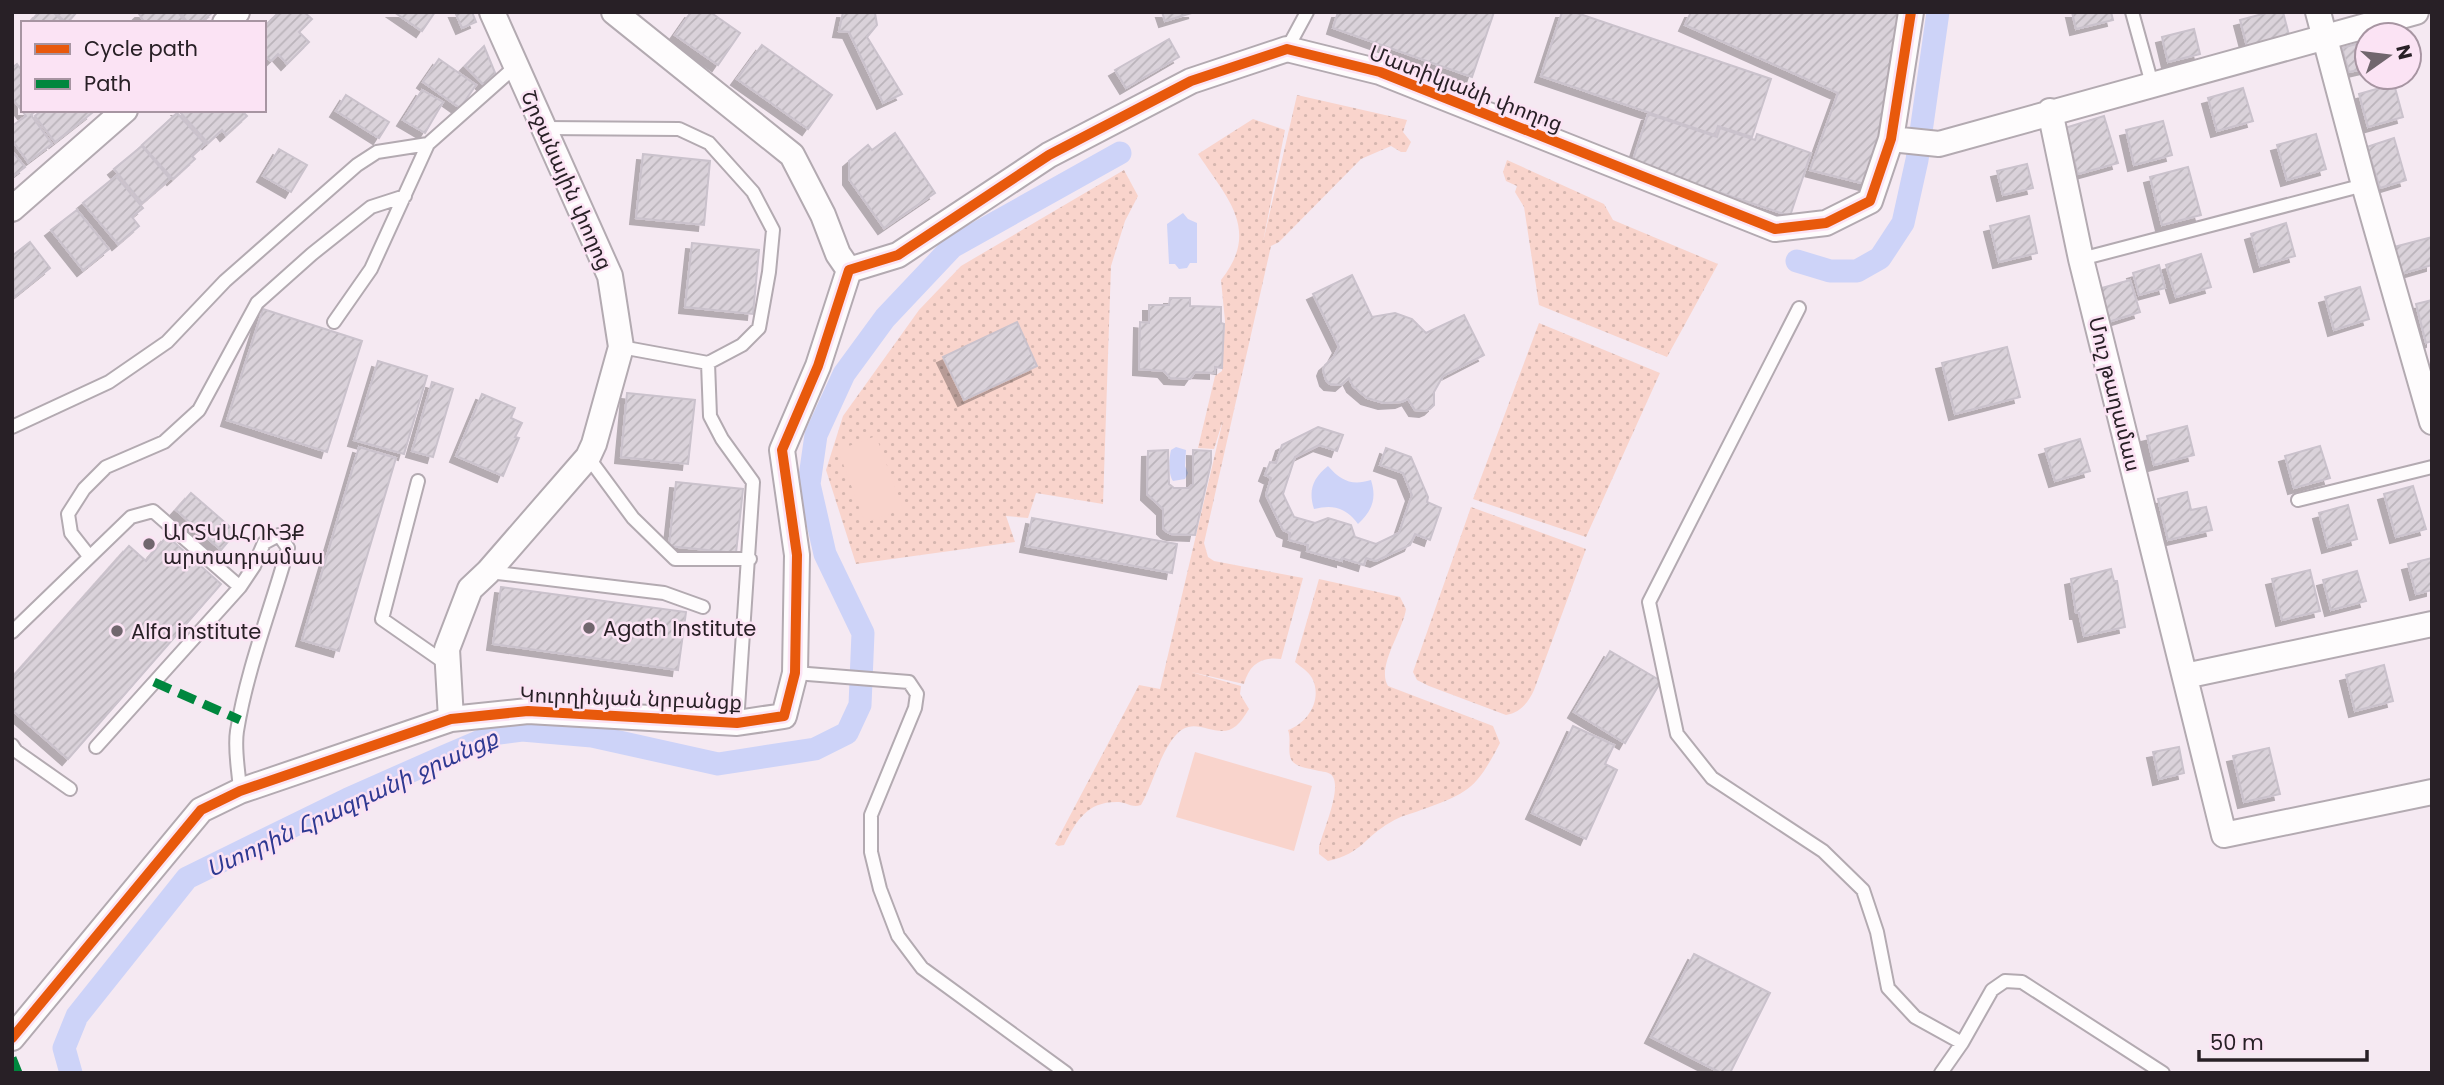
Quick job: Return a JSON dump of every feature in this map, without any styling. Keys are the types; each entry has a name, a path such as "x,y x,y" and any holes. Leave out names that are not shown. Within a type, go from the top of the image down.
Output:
{"street":[{"name":"Շրջանային փողոց","path":"451,719 447,649 470,589 488,572 587,457 594,444 621,347 610,276 492,12"},
{"path":"614,12 792,155 823,215 838,254 849,270 898,255 1049,155 1191,81 1287,49"},
{"name":"Մատիկյանի փողոց","path":"1287,49 1380,72 1775,229 1826,223 1870,201 1891,139 1911,12"},
{"path":"2318,12 2432,422"},
{"path":"1891,139 1939,144 2050,111 2286,50 2416,12"},
{"name":"Մուշ թաղամաս","path":"2050,111 2081,258 2224,835 2432,792"},
{"path":"12,209 123,112"},
{"name":"Կուրղինյան նրբանցք","path":"12,1038 201,810 240,791 451,719 528,711 737,723 784,716 795,673 797,555 782,450 818,366 849,270"},
{"path":"2185,676 2432,625"}],"lane":[{"path":"1287,49 1307,12"},
{"path":"2132,12 2152,84"},
{"path":"334,322 371,269 428,144 516,66"},
{"path":"544,128 679,129 709,144 753,192 773,230 760,328 742,345 708,363 621,347"},
{"path":"12,427 109,383 167,342 225,281 357,164 377,152 428,144"},
{"path":"2081,258 2364,185"},
{"path":"89,556 71,533 68,514 83,489 106,467 164,442 198,410 257,303 371,206 405,196"},
{"path":"1799,308 1649,602 1677,734 1712,778 1823,851 1863,890 1877,932 1888,988 1915,1017 1962,1043"},
{"path":"708,363 710,416 722,439 753,482 750,559 737,723"},
{"path":"587,457 633,518 675,559 750,559"},
{"path":"2298,500 2432,467"},
{"path":"418,481 382,620 448,665"},
{"path":"12,632 131,517 153,511 240,587"},
{"path":"96,747 240,587 254,566 264,543 279,535 288,548 262,627 236,734 240,791"},
{"path":"488,572 664,593 703,607"},
{"path":"795,673 909,682 917,694 915,708 871,815 871,852 880,889 898,936 922,968 1066,1073"},
{"path":"12,745 16,751 71,789"},
{"path":"1941,1073 1962,1043 1992,990 2005,981 2022,982 2163,1073"}],"shaded area":[{"path":"1297,95 1407,120 1403,132 1411,142 1406,152 1391,146 1361,159 1279,242 1271,246 1204,543 1208,557 1214,561 1303,578 1281,659 1267,659 1257,663 1244,684 1191,672 1241,686 1240,694 1249,709 1241,720 1230,730 1196,726 1183,729 1164,753 1141,805 1119,802 1099,805 1084,814 1064,845 1058,846 1055,844 1139,685 1160,689 1223,420 1214,449 1198,448 1215,376 1222,371 1225,321 1221,280 1233,262 1239,230 1229,200 1198,154 1253,119 1285,130 1263,242"},
{"path":"1507,160 1604,204 1613,220 1718,264 1667,357 1539,305 1524,207 1515,192 1517,186 1506,181 1503,172"},
{"path":"1124,170 1138,196 1125,221 1111,266 1103,504 1036,493 1028,518 1006,516 1015,542 856,564 826,470 843,416 919,310 961,266"},
{"path":"1539,323 1660,373 1586,537 1473,499"},
{"path":"876,436 903,509 865,523 838,450"},
{"path":"1471,507 1586,549 1534,690 1523,707 1506,715 1429,686 1417,680 1413,672"},
{"path":"1319,579 1400,597 1406,609 1385,669 1388,686 1493,726 1500,743 1470,787 1450,799 1394,820 1349,854 1328,861 1319,854 1319,847 1333,801 1335,783 1327,772 1302,767 1293,762 1288,730 1302,722 1315,702 1312,678 1295,662"},
{"path":"1195,752 1312,786 1294,851 1176,817"}],"water":[{"path":"1183,213 1197,223 1197,263 1190,263 1187,268 1179,269 1175,264 1169,264 1167,224"},
{"path":"1176,447 1186,450 1185,466 1188,473 1185,479 1173,481 1170,457 1171,450"},
{"path":"1328,466 1347,481 1371,480 1372,504 1358,524 1349,514 1339,509 1314,509 1313,485"}],"building":[{"path":"39,12 53,12 62,21 31,21"},
{"path":"54,12 77,12 69,21 65,21"},
{"path":"178,12 185,21 144,21 139,14"},
{"path":"180,12 213,12 202,21 187,21"},
{"path":"279,12 304,12 312,19 299,32 309,42 287,64 278,54 271,61 266,57 266,25"},
{"path":"394,12 435,12 422,31"},
{"path":"455,12 472,12 476,22 462,28"},
{"path":"691,12 710,12 740,33 718,65 675,35"},
{"path":"843,12 875,13 877,25 867,37 902,94 883,103 849,32 839,31"},
{"path":"1162,12 1195,12 1165,21"},
{"path":"1338,12 1494,12 1472,77 1333,28"},
{"path":"1562,12 1574,12 1771,79 1752,137 1718,126 1715,135 1541,76"},
{"path":"1691,12 1908,12 1869,185 1810,170 1838,93 1685,25"},
{"path":"2072,12 2111,12 2113,20 2076,29"},
{"path":"2270,12 2283,12 2291,43 2249,54 2240,20"},
{"path":"2194,29 2200,54 2168,62 2162,37"},
{"path":"1169,39 1179,57 1126,88 1115,70"},
{"path":"762,45 832,95 808,129 737,79"},
{"path":"2353,45 2353,71 2349,72 2342,48"},
{"path":"484,46 496,75 485,86 465,66"},
{"path":"439,59 476,85 460,108 423,82"},
{"path":"17,64 21,69 21,110 12,98 12,68"},
{"path":"2243,88 2253,121 2217,131 2208,98"},
{"path":"422,90 443,102 425,133 403,120"},
{"path":"2370,91 2396,91 2403,117 2368,127 2359,94"},
{"path":"346,95 389,122 379,138 336,111"},
{"path":"23,112 35,112 31,115 52,144 28,162 12,140 12,126 26,116"},
{"path":"40,112 92,113 55,142 35,116"},
{"path":"180,112 243,112 247,116 226,135 222,130 208,143"},
{"path":"177,113 205,144 192,156 195,159 173,179 142,145"},
{"path":"1648,114 1717,137 1720,128 1755,140 1757,134 1811,153 1790,216 1632,163"},
{"path":"2104,116 2118,163 2078,174 2065,128"},
{"path":"2163,121 2172,155 2134,165 2126,130"},
{"path":"895,133 935,193 884,228 849,179 849,161 868,145 872,150"},
{"path":"2316,134 2326,169 2287,180 2277,145"},
{"path":"2394,138 2406,180 2380,188 2367,147"},
{"path":"142,146 170,179 142,203 114,169"},
{"path":"279,149 307,165 291,192 263,176"},
{"path":"12,151 25,167 12,177"},
{"path":"643,154 710,161 704,225 636,218"},
{"path":"2027,164 2033,188 2003,195 1997,171"},
{"path":"2188,167 2201,215 2162,225 2150,177"},
{"path":"116,176 143,208 132,217 139,226 118,244 83,203"},
{"path":"77,210 109,249 83,270 51,230"},
{"path":"2029,216 2037,253 1999,262 1990,226"},
{"path":"2286,223 2295,256 2260,266 2251,234"},
{"path":"2432,237 2432,265 2401,274 2394,247"},
{"path":"30,242 50,268 14,297 12,256"},
{"path":"692,243 759,250 753,314 685,307"},
{"path":"2201,254 2211,287 2176,297 2166,265"},
{"path":"2159,265 2165,288 2139,295 2133,273"},
{"path":"1352,275 1372,317 1395,313 1412,319 1426,333 1464,315 1484,355 1443,376 1434,392 1434,405 1430,409 1415,410 1408,399 1384,403 1367,398 1353,386 1349,378 1341,385 1330,384 1326,380 1323,370 1339,347 1313,294"},
{"path":"2130,280 2140,312 2105,323 2095,290"},
{"path":"2360,287 2369,319 2334,330 2325,297"},
{"path":"1170,298 1190,298 1190,306 1221,307 1221,323 1224,324 1222,368 1215,367 1215,373 1195,372 1190,379 1170,378 1164,371 1139,369 1140,322 1149,323 1149,305 1169,305"},
{"path":"2432,300 2432,341 2426,343 2416,304"},
{"path":"263,309 362,341 327,452 227,420"},
{"path":"1017,322 1037,366 964,400 943,357"},
{"path":"2007,347 2020,397 1955,414 1942,363"},
{"path":"378,361 427,376 404,454 354,440"},
{"path":"432,382 453,389 433,457 412,451"},
{"path":"627,393 695,400 688,464 621,457"},
{"path":"482,394 515,408 511,418 522,423 515,437 519,438 503,476 456,456"},
{"path":"2187,426 2194,455 2154,465 2147,436"},
{"path":"1318,427 1343,435 1337,451 1319,445 1295,457 1283,494 1294,517 1315,523 1328,518 1351,525 1355,537 1376,544 1399,533 1412,495 1403,473 1380,465 1386,448 1411,457 1428,497 1427,502 1441,508 1430,540 1415,534 1410,545 1376,561 1366,558 1364,565 1307,551 1308,545 1289,540 1290,533 1283,530 1266,495 1271,478 1265,475 1270,462 1276,463 1282,445"},
{"path":"2080,439 2090,471 2055,481 2045,449"},
{"path":"2320,446 2330,478 2294,488 2285,456"},
{"path":"359,447 396,458 339,651 302,640"},
{"path":"1168,450 1169,484 1174,488 1189,488 1193,484 1193,450 1211,451 1211,463 1195,535 1167,532 1163,528 1163,509 1147,494 1148,451"},
{"path":"676,482 743,489 736,553 669,546"},
{"path":"2413,486 2426,529 2396,537 2384,494"},
{"path":"2187,492 2191,510 2206,507 2212,530 2168,540 2158,499"},
{"path":"191,493 236,532 221,550 176,510"},
{"path":"2348,505 2357,539 2328,547 2319,513"},
{"path":"1032,518 1177,544 1172,573 1026,546"},
{"name":"Alfa institute","path":"167,536 221,584 68,759 12,710 12,678 129,546 146,561"},
{"path":"2432,558 2432,590 2416,594 2408,564"},
{"path":"2111,569 2114,581 2117,581 2125,627 2084,636 2079,613 2076,613 2071,579"},
{"path":"2310,570 2320,611 2282,620 2272,579"},
{"path":"2357,571 2366,601 2331,610 2323,580"},
{"name":"Agath Institute","path":"501,587 686,612 678,670 493,644"},
{"path":"1610,651 1661,681 1625,743 1574,712"},
{"path":"2384,665 2393,701 2355,711 2346,675"},
{"path":"1573,726 1614,745 1605,764 1617,770 1586,839 1532,813"},
{"path":"2179,747 2184,773 2159,779 2153,752"},
{"path":"2269,748 2280,794 2244,802 2233,756"},
{"path":"1694,954 1770,993 1730,1073 1721,1073 1651,1037"}],"waterway":[{"name":"Ստորին Հրազդանի ջրանցք","path":"1797,261 1830,271 1857,271 1880,258 1903,223 1917,160 1938,12"},
{"name":"Ստորին Հրազդանի ջրանցք","path":"71,1073 64,1048 77,1016 187,878 348,799 443,757 499,733 522,730 592,736 718,764 815,749 847,733 860,705 863,633 825,554 809,484 816,435 844,374 885,318 952,247 1120,153"}],"marked path":[{"path":"154,682 240,720"},
{"path":"12,1058 18,1073"}],"cycle path":[{"path":"12,1038 201,810 240,791 451,719 528,711 737,723 784,716 795,673 797,555 782,450 818,366 849,270 898,255 1049,155 1191,81 1287,49 1380,72 1775,229 1826,223 1870,201 1891,139 1911,12"}],"place":[{"name":"ԱՐՏԿԱՀՈՒՅՔ արտադրամաս","path":"149,544"},
{"name":"Agath Institute","path":"589,628"},
{"name":"Alfa institute","path":"117,631"}]}
